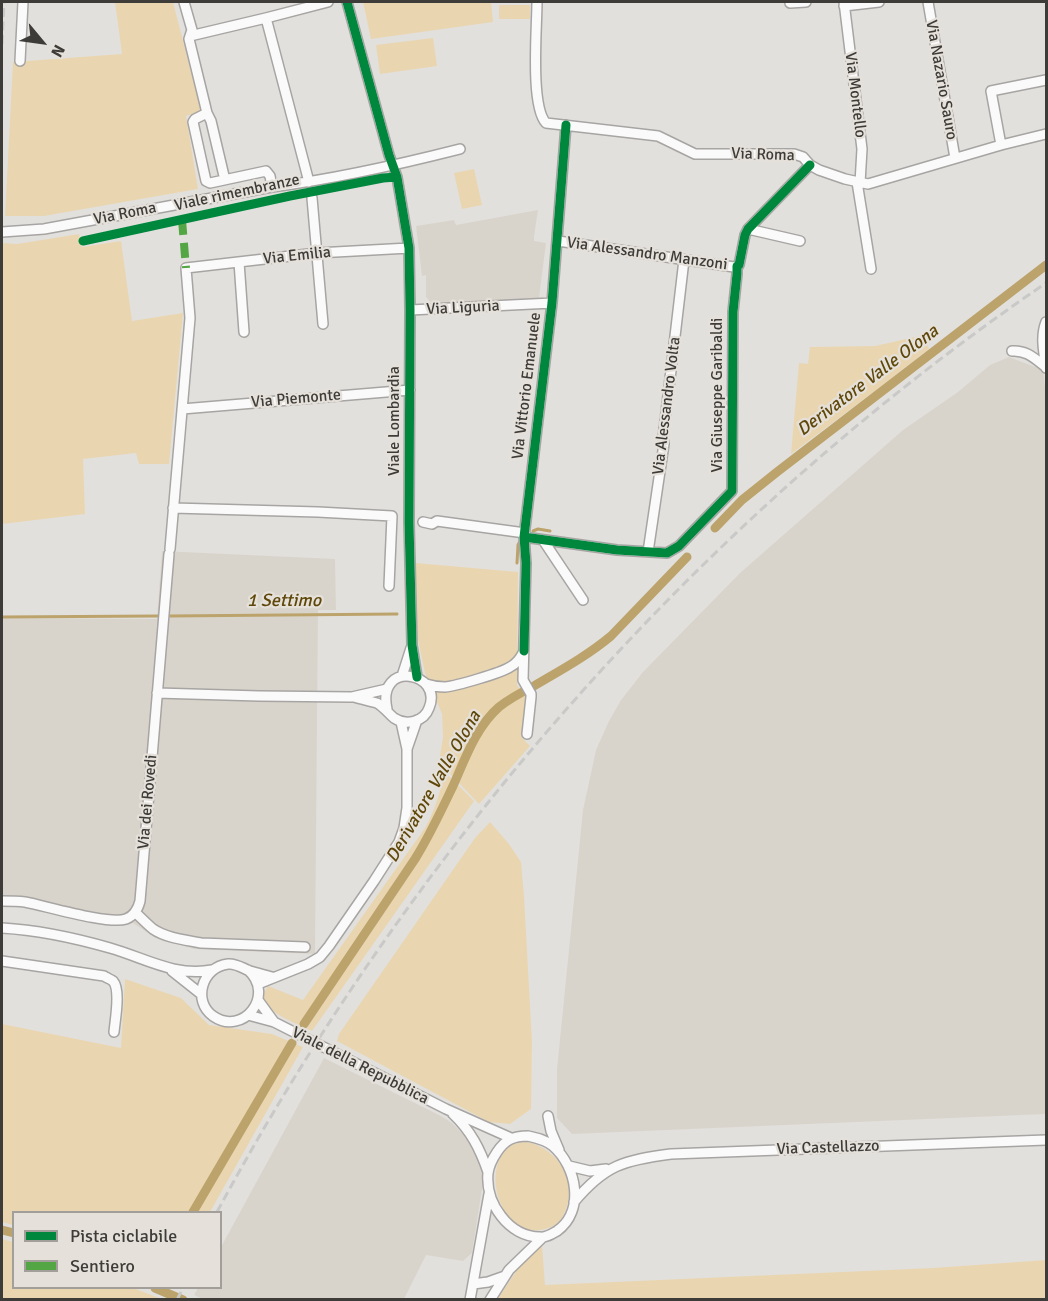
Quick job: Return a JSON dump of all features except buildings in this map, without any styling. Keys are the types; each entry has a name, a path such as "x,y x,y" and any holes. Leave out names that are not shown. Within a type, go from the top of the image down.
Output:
{"street":[{"path":"20,61 23,2"},
{"path":"184,2 192,30 189,39 226,179"},
{"path":"190,36 328,2"},
{"name":"Viale Lombardia","path":"347,2 397,177 409,248 409,522 412,645 417,677"},
{"name":"Via Roma","path":"537,2 536,86 537,99 546,123 658,136 695,154 794,154 803,157 819,170 859,183 875,183 1001,144 1047,134"},
{"path":"790,3 806,2"},
{"name":"Via Montello","path":"871,269 859,183 862,149 844,4 879,2"},
{"name":"Via Nazario Sauro","path":"928,2 954,158"},
{"path":"266,18 309,182"},
{"path":"1001,144 991,91 1047,80"},
{"path":"207,114 195,119 193,123 206,181 210,183 266,171 270,176 272,187"},
{"name":"Via Vittorio Emanuele","path":"528,734 531,694 523,680 525,535 552,303 566,124"},
{"name":"Via Roma","path":"2,232 44,229 309,182 393,166 460,149"},
{"name":"Via Giuseppe Garibaldi","path":"423,522 432,524 437,521 543,540 617,550 667,553 679,546 732,491 733,312 737,266 745,235 748,229 810,165"},
{"path":"312,198 323,324"},
{"path":"748,229 800,241"},
{"name":"Via Alessandro Manzoni","path":"558,242 737,266"},
{"name":"Via Emilia","path":"186,268 317,253 409,248"},
{"name":"Via Alessandro Volta","path":"648,552 664,444 684,260"},
{"path":"239,262 244,332"},
{"name":"Via dei Rovedi","path":"135,912 140,901 190,318 186,268"},
{"name":"Via Liguria","path":"410,310 552,303"},
{"path":"1045,326 1043,346 1046,368"},
{"path":"1012,351 1019,350 1028,353 1046,368"},
{"name":"Via Piemonte","path":"182,409 410,390"},
{"path":"173,508 392,516 389,586"},
{"path":"543,540 583,600"},
{"name":"Viale Lombardia","path":"402,676 412,645"},
{"path":"426,684 431,700 425,715 410,722 401,722 393,717 384,699 387,688 402,676 409,675 417,677 426,684 447,687 510,667 519,660 524,651"},
{"path":"352,697 387,688"},
{"path":"157,693 352,697 387,709"},
{"path":"407,749 417,720"},
{"path":"258,984 320,957 399,842 407,808 407,749 401,722"},
{"path":"2,901 22,902 111,920 126,919 135,912 163,934 201,943 304,947"},
{"path":"2,928 84,941 170,969 200,973 225,964 235,964 272,977"},
{"path":"2,961 104,976 113,981 117,996 114,1032"},
{"path":"170,969 201,994"},
{"path":"212,970 204,981 201,994 206,1009 212,1016 230,1022 248,1015 258,1000 258,984 248,970"},
{"name":"Viale della Repubblica","path":"258,1000 274,1022"},
{"name":"Viale della Repubblica","path":"248,1015 274,1022 446,1109 511,1138"},
{"name":"Viale della Repubblica","path":"446,1109 471,1134 488,1172"},
{"path":"490,1299 522,1256 542,1238 565,1224 574,1202 575,1190 569,1166 554,1142 548,1116"},
{"path":"542,1238 529,1236 510,1226 499,1214 490,1191 488,1172 498,1150 511,1138 535,1138 553,1146 563,1157"},
{"name":"Via Castellazzo","path":"574,1202 599,1176 612,1168 634,1160 671,1154 1047,1140"},
{"name":"Via Castellazzo","path":"569,1166 590,1171 612,1168"},
{"path":"470,1299 490,1191"},
{"path":"473,1284 494,1281 506,1275"}],"shaded area":[{"path":"115,2 173,2 201,111 186,116 198,189 44,216 5,216 13,62 122,54"},
{"path":"363,2 491,2 493,22 371,39"},
{"path":"499,5 530,5 530,19 499,19"},
{"path":"433,38 437,66 380,74 376,45"},
{"path":"474,169 482,205 462,209 454,173"},
{"path":"538,210 534,241 546,243 539,298 434,306 426,297 426,275 422,276 416,226 454,220 456,225"},
{"path":"79,234 82,247 121,241 132,321 183,313 169,464 139,464 136,453 83,459 85,514 2,524 2,243 17,244"},
{"path":"924,335 929,349 791,454 799,363 808,364 810,347 875,346"},
{"path":"1009,357 1043,370 1046,395 1046,1114 572,1134 557,1118 557,1069 583,810 596,750 609,721 621,700 643,672 740,573 903,430 958,392 990,365"},
{"path":"162,551 335,559 336,610 318,610 315,954 194,949 154,937 133,923 119,926 23,907 2,906 2,618 157,619"},
{"path":"416,563 518,572 517,685 526,698 522,738 530,746 479,804 439,762 443,737 442,714 425,673 415,625"},
{"path":"445,772 474,801 312,1031 271,1009 264,1000 264,993 268,986 303,1000 425,828 437,801"},
{"path":"490,822 521,862 524,896 532,1042 531,1109 510,1124 489,1122 337,1041 339,1034 475,838"},
{"path":"125,979 181,998 209,1025 272,1034 303,1047 211,1211 12,1211 12,1225 2,1222 2,1024 121,1048"},
{"path":"324,1058 452,1123 472,1145 479,1159 484,1176 472,1253 463,1261 426,1255 404,1299 205,1300 194,1295 197,1289 222,1289 222,1245"},
{"path":"527,1142 549,1152 564,1170 568,1181 568,1204 563,1216 556,1224 545,1229 529,1230 516,1224 506,1213 499,1198 496,1182 497,1167 503,1153 514,1144"},
{"path":"2,1239 12,1242 12,1289 136,1289 162,1299 2,1299"},
{"path":"542,1245 545,1285 933,1268 1046,1260 1046,1299 497,1300 521,1264"}],"waterway":[{"name":"Derivatore Valle Olona","path":"715,528 742,500 777,472 1046,265"},
{"name":"1 Settimo","path":"533,531 538,529 550,531"},
{"name":"1 Settimo","path":"517,563 520,541"},
{"name":"Derivatore Valle Olona","path":"304,1024 415,859 444,805 472,744 491,715 507,701 574,662 611,636 687,557"},
{"name":"1 Settimo","path":"170,616 397,614"},
{"name":"1 Settimo","path":"2,617 157,616"},
{"name":"Derivatore Valle Olona","path":"194,1211 292,1043"},
{"path":"2,1230 12,1232"},
{"path":"157,1289 183,1300"}],"railway":[{"path":"2,44 4,2"},
{"path":"218,1211 295,1077 381,945 475,819 576,698 684,584 799,476 919,375 1046,283"},
{"path":"177,1300 182,1289"}],"marked path":[{"path":"182,220 186,268"}],"cycle path":[{"path":"347,2 397,177 409,248 409,522 412,645 417,677"},
{"path":"524,651 526,563 524,537 552,303 566,125"},
{"path":"524,537 617,550 667,553 679,546 732,491 733,312 737,266 748,229 810,165"},
{"name":"Viale rimembranze","path":"83,241 290,196 397,177"}]}
